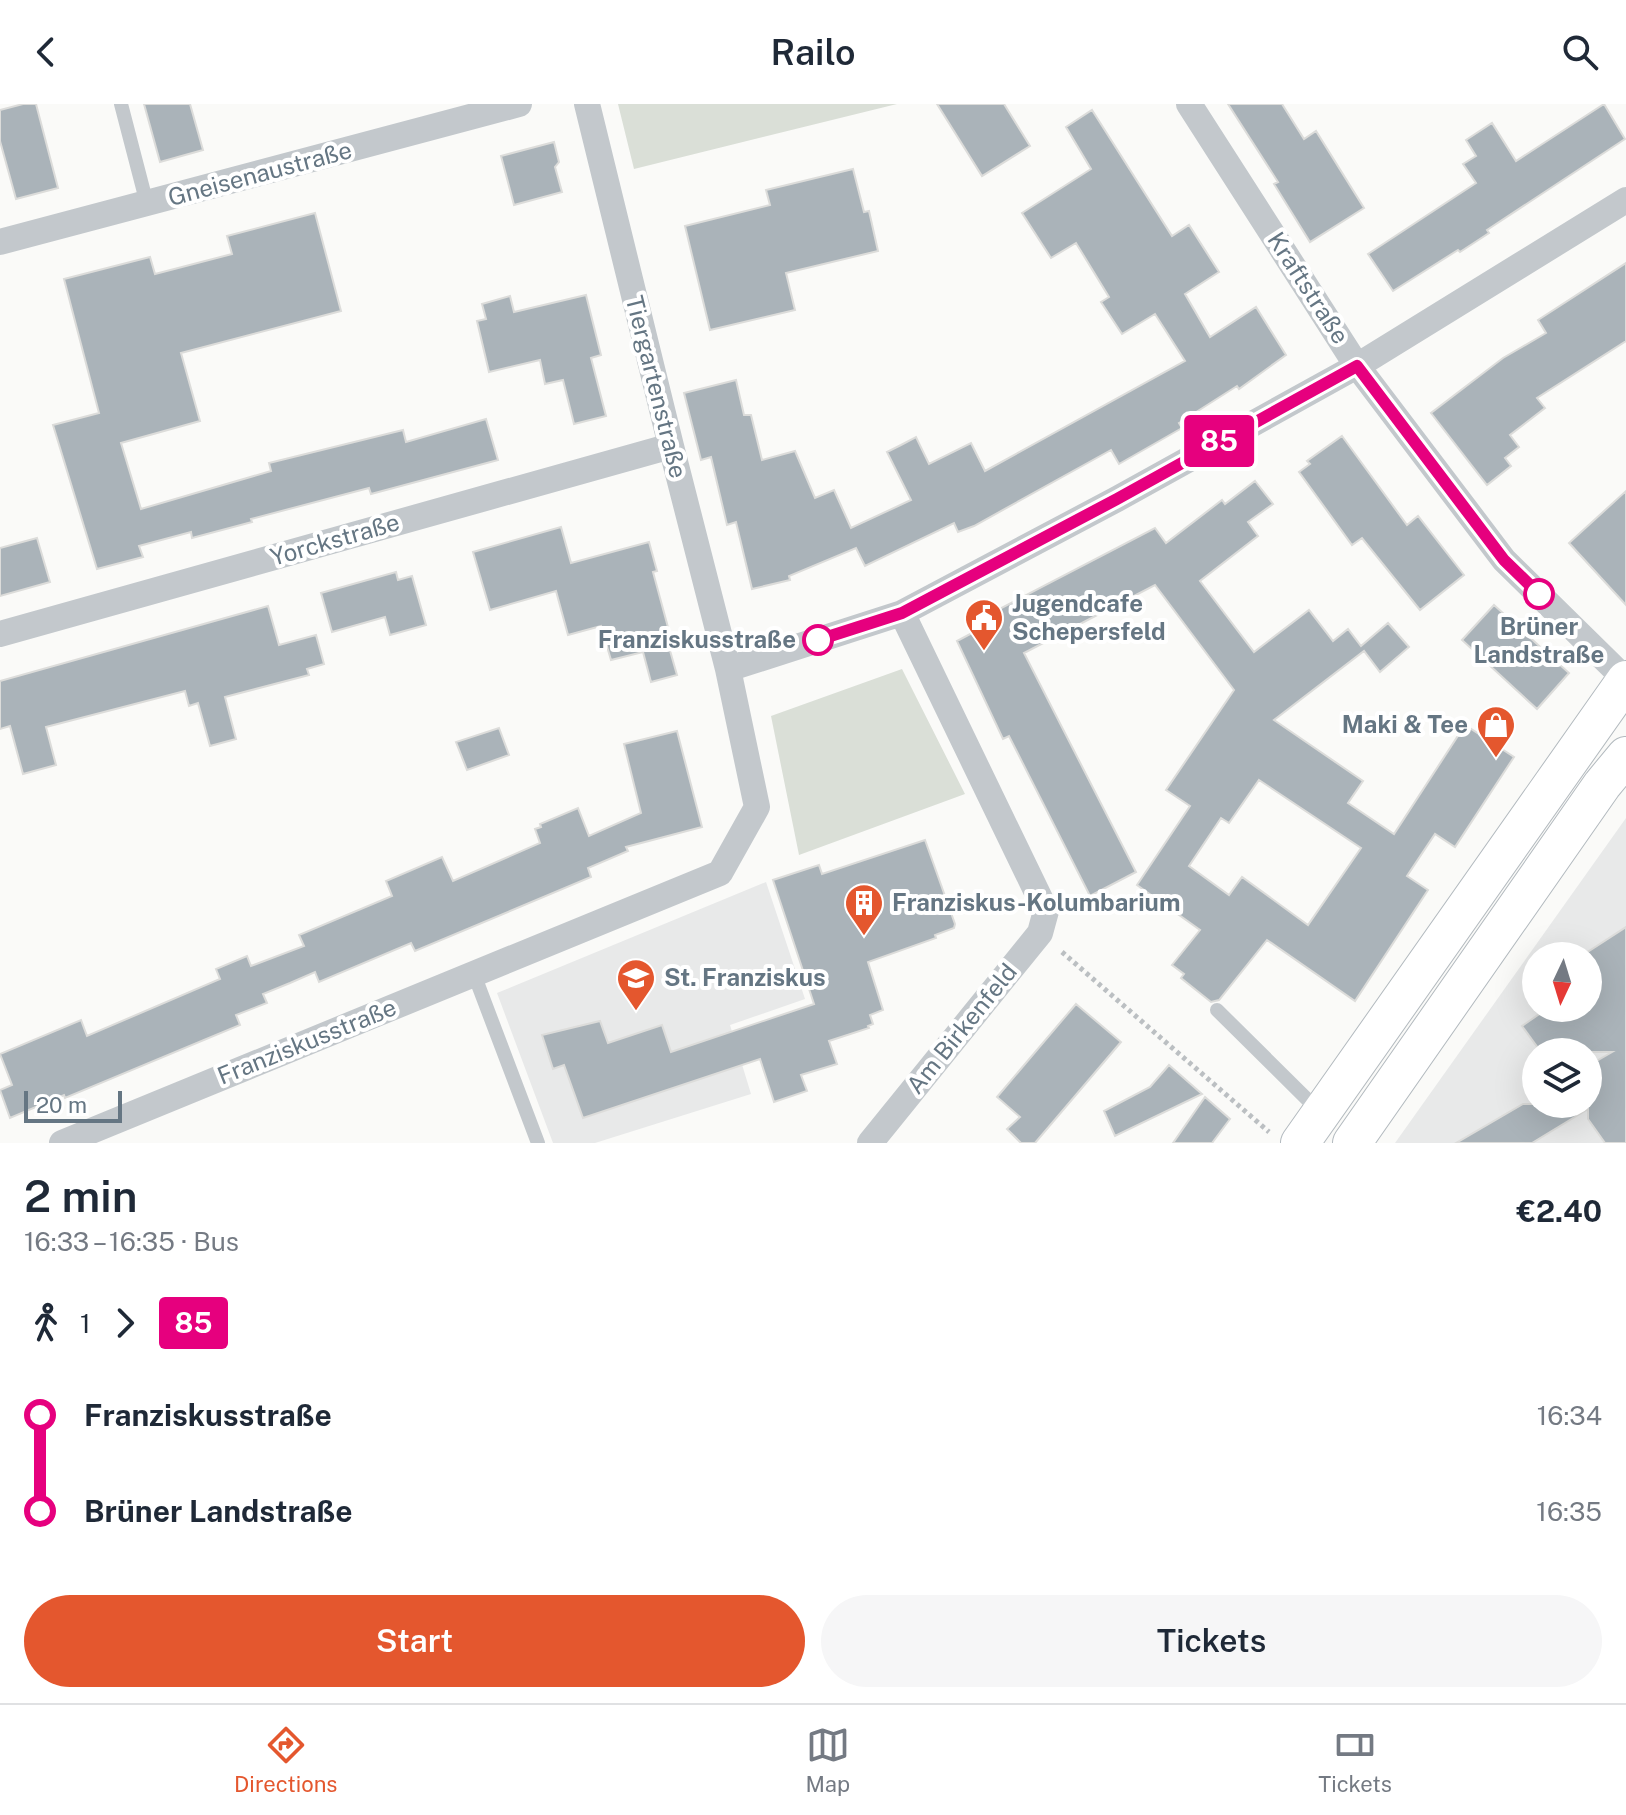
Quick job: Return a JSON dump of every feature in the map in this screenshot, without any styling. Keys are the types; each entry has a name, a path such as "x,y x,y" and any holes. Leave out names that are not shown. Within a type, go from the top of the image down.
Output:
{"main road":[{"path":"1297,1130 1626,680"},
{"path":"1352,1143 1602,785 1626,756"}],"street":[{"name":"Gneisenaustraße","path":"0,242 519,104"},
{"name":"Tiergartenstraße","path":"587,104 728,669"},
{"name":"Kraftstraße","path":"1189,104 1357,366 1504,560 1626,680"},
{"path":"728,669 902,613 1357,366 1626,200"},
{"name":"Yorckstraße","path":"0,634 671,446"},
{"path":"902,613 1043,922"},
{"name":"Franziskusstraße","path":"62,1143 720,873 757,807 728,669"},
{"name":"Am Birkenfeld","path":"870,1143 1043,922"}],"lane":[{"path":"121,104 147,204"},
{"path":"474,974 538,1143"},
{"path":"1217,1010 1297,1130"}],"path":[{"path":"1043,922 1297,1130"}],"shaded area":[{"path":"618,104 897,104 634,169"},
{"path":"902,669 965,794 799,855 771,716"},
{"path":"1626,818 1626,1143 1395,1143 1522,964 1522,1022 1602,1022 1602,942 1538,942"},
{"name":"St. Franziskus","path":"766,882 805,999 730,1025 751,1094 595,1143 553,1143 497,993"}],"building":[{"path":"36,104 58,188 16,199 0,141 0,110"},
{"path":"144,104 190,104 203,150 160,162"},
{"path":"937,104 1004,104 1030,146 982,176"},
{"path":"1228,104 1282,104 1304,139 1316,131 1364,208 1310,242 1274,184 1278,182"},
{"path":"1604,104 1625,139 1487,230 1489,233 1460,252 1458,250 1393,291 1368,254 1476,183 1463,164 1476,156 1466,140 1492,123 1516,161"},
{"path":"1092,110 1172,236 1189,225 1219,272 1185,294 1210,337 1256,307 1286,355 1239,389 1237,386 1179,423 1182,428 1119,464 1111,450 974,526 958,532 954,523 865,566 856,548 789,576 790,580 752,589 736,522 727,525 711,457 701,460 684,393 736,380 744,415 751,415 762,460 795,451 815,498 834,490 851,528 911,500 887,452 916,437 929,464 971,443 985,471 1185,361 1155,314 1122,334 1101,302 1109,297 1076,243 1051,258 1022,213 1091,169 1066,127"},
{"path":"554,142 559,162 555,167 562,192 514,205 501,156"},
{"path":"853,169 864,212 869,211 878,251 786,273 795,310 710,330 685,226 770,205 766,190"},
{"path":"315,213 341,311 181,353 200,421 121,443 141,509 271,471 269,463 403,430 406,442 486,419 498,460 371,494 369,488 192,538 191,532 139,546 143,557 97,569 53,425 99,413 64,279 150,257 155,274 232,254 227,236"},
{"path":"1626,263 1626,341 1537,398 1545,408 1510,435 1519,447 1505,458 1511,466 1487,485 1431,413 1503,358 1546,333 1538,320"},
{"path":"586,295 601,355 591,358 606,416 574,424 563,380 545,384 540,360 489,372 477,321 486,319 482,304 510,296 514,312"},
{"path":"1342,436 1407,525 1418,516 1464,575 1420,610 1362,538 1352,545 1299,472 1310,464 1307,461"},
{"path":"1255,481 1273,504 1248,522 1258,536 1200,581 1254,652 1309,610 1333,641 1348,629 1361,646 1388,623 1409,647 1380,672 1364,651 1274,720 1363,781 1348,803 1394,834 1465,725 1514,757 1455,847 1435,834 1407,876 1428,890 1355,1001 1267,940 1219,1000 1211,1002 1181,978 1184,974 1172,965 1200,930 1137,885 1190,806 1166,790 1234,690 1155,585 1024,653 1136,872 1090,896 1009,736 1003,739 957,641 991,623 988,615 1155,528 1166,543 1222,500 1225,504","holes":["1259,780 1361,848 1308,925 1242,877 1229,895 1189,866 1221,818 1229,823"]},
{"path":"1626,491 1626,605 1569,543"},
{"path":"561,527 571,563 649,542 657,571 653,572 669,631 665,633 677,675 651,682 643,652 611,660 601,626 568,635 556,591 490,610 473,552"},
{"path":"37,538 50,582 0,596 0,548"},
{"path":"396,572 398,580 412,576 426,625 390,635 385,617 332,632 321,593"},
{"path":"1494,605 1569,673 1537,709 1462,640"},
{"path":"268,606 279,645 316,635 324,664 307,669 309,675 225,697 236,739 210,746 198,703 189,706 185,691 46,727 56,765 23,774 10,726 0,729 0,681"},
{"path":"499,728 509,755 467,770 456,742"},
{"path":"677,731 702,827 626,847 628,851 588,868 591,877 415,951 411,943 319,982 315,972 263,994 267,1003 236,1015 240,1025 10,1118 0,1090 12,1085 0,1054 81,1020 87,1036 220,979 216,969 247,956 251,966 304,946 299,935 392,896 386,881 442,857 453,881 540,843 535,829 541,827 540,824 578,808 589,836 641,813 624,744"},
{"path":"925,840 954,928 935,935 936,938 868,962 883,1010 870,1015 873,1024 869,1028 829,1041 837,1064 801,1075 807,1091 774,1102 760,1059 583,1118 564,1065 553,1069 542,1035 600,1021 608,1043 662,1025 671,1052 814,1004 773,880 819,865 822,874"},
{"path":"1626,927 1626,1143 1605,1143 1588,1119 1602,1118 1602,1058 1612,1052 1602,1052 1602,1038 1531,1038 1522,1026 1528,1022 1602,1022 1602,943"},
{"path":"1076,1004 1121,1042 1035,1143 1021,1143 1007,1129 1020,1117 997,1097"},
{"path":"1169,1065 1202,1094 1115,1136 1104,1111 1150,1087"},
{"path":"1205,1097 1230,1119 1212,1143 1173,1143"},
{"path":"1522,1105 1522,1118 1573,1118 1532,1143 1456,1143"}],"bus line":[{"name":"85","path":"818,640 902,613 1357,366 1504,560 1539,594"}],"place":[{"name":"Brüner Landstraße","path":"1539,594"},
{"name":"Franziskusstraße","path":"818,640"},
{"name":"Jugendcafe Schepersfeld","path":"984,652"},
{"name":"Maki & Tee","path":"1496,759"},
{"name":"Franziskus-Kolumbarium","path":"864,937"},
{"name":"St. Franziskus","path":"636,1012"}]}
